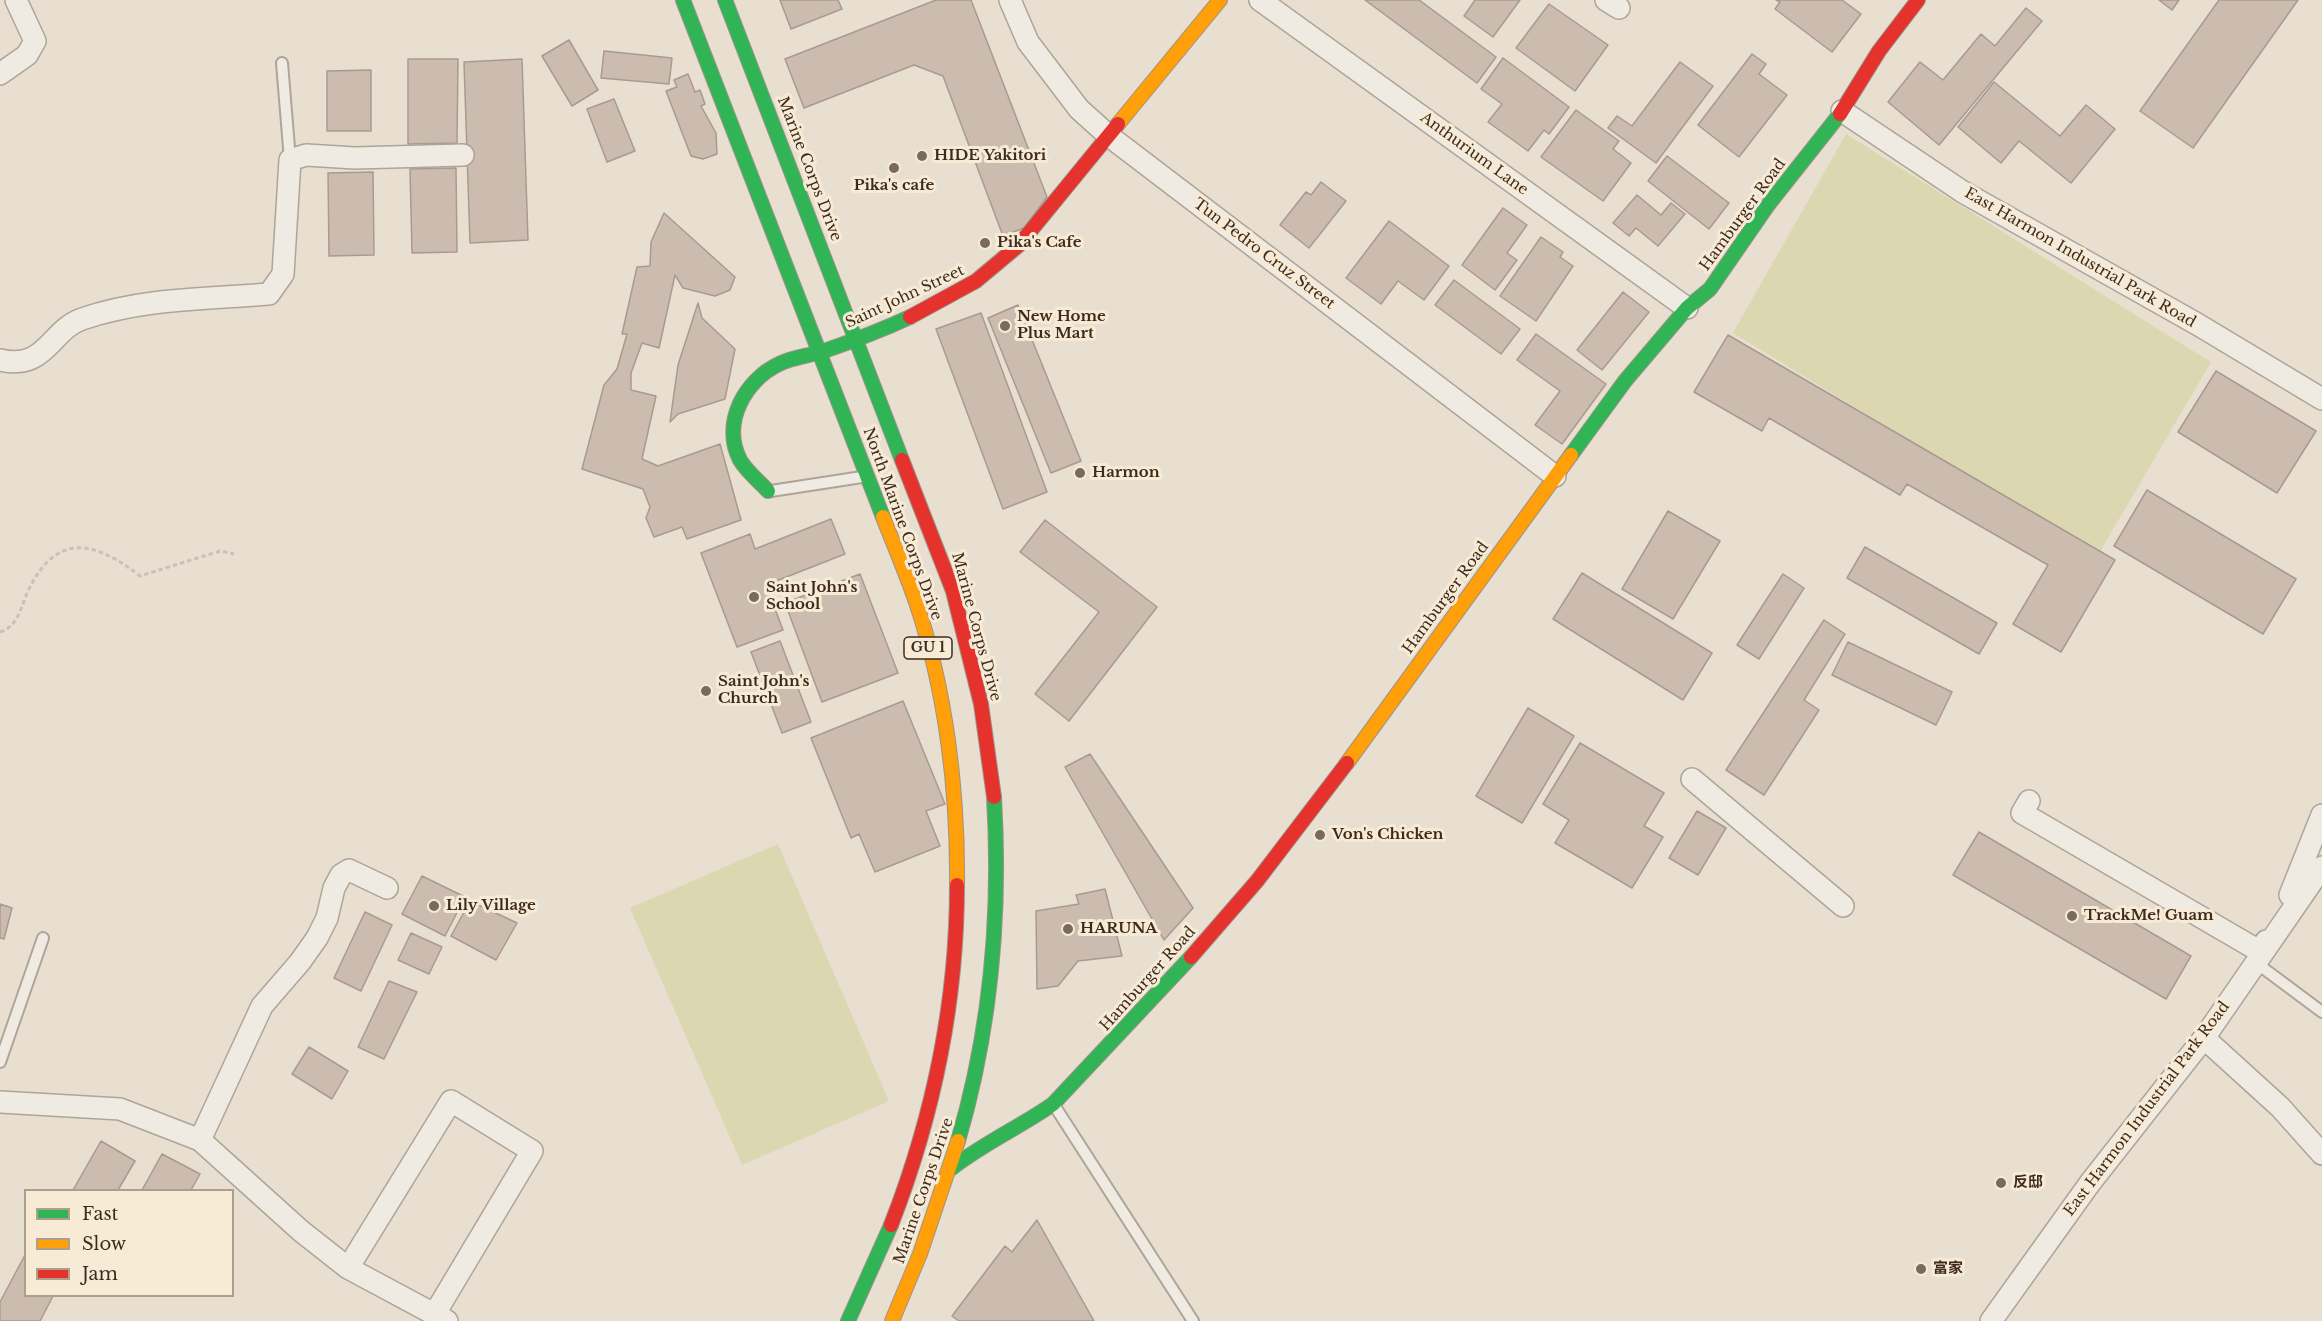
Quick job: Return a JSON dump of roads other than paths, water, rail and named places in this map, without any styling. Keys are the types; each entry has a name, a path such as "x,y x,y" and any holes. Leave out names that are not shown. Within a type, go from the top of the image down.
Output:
{"main road":[{"name":"North Marine Corps Drive","path":"683,0 821,352 916,603 940,699 955,803 957,904 950,1005 928,1110 897,1206 848,1321"},
{"name":"Marine Corps Drive","path":"725,0 953,591 979,691 992,772 996,874 988,1010 979,1066 952,1168 914,1271 892,1321"},
{"name":"Saint John Street","path":"768,491 739,458 735,429 737,406 753,386 777,365 857,338 951,296 999,266 1220,0"},
{"name":"Hamburger Road","path":"952,1168 977,1148 1029,1121 1053,1104 1164,987 1257,881 1368,736 1625,381 1687,308 1710,289 1768,205 1842,111 1879,51 1918,0"}],"street":[{"path":"0,74 27,55 35,40 16,0"},
{"name":"Tun Pedro Cruz Street","path":"1010,0 1028,42 1079,109 1109,136 1555,476"},
{"name":"Anthurium Lane","path":"1260,0 1687,308"},
{"name":"East Harmon Industrial Park Road","path":"1842,111 1963,192 2197,324 2322,399"},
{"path":"0,360 33,359 79,320 122,308 191,298 269,294 283,274 290,160 306,155 355,158 463,155"},
{"path":"1692,779 1843,906"},
{"path":"2029,801 2022,813 2258,957 2300,875 2322,815"},
{"name":"East Harmon Industrial Park Road","path":"1991,1321 2102,1166 2204,1038 2322,867"},
{"path":"200,1140 262,1006 300,962 316,938 327,918 334,888 341,875 349,870 387,888"},
{"path":"2204,1038 2280,1107 2322,1154"},
{"path":"0,1102 120,1109 200,1140 301,1231 348,1268 441,1318 532,1151 451,1101 348,1268"}],"lane":[{"path":"282,63 290,160"},
{"path":"768,491 868,476"},
{"path":"0,1062 43,938"},
{"path":"2258,957 2322,1012"},
{"path":"1053,1104 1193,1321"}],"place":[{"name":"HIDE Yakitori","path":"922,156"},
{"name":"Pika's cafe","path":"894,168"},
{"name":"Pika's Cafe","path":"985,243"},
{"name":"New Home Plus Mart","path":"1005,326"},
{"name":"Harmon","path":"1080,473"},
{"name":"Saint John's School","path":"754,597"},
{"name":"Saint John's Church","path":"706,691"},
{"name":"Von's Chicken","path":"1320,835"},
{"name":"Lily Village","path":"434,906"},
{"name":"TrackMe! Guam","path":"2072,916"},
{"name":"HARUNA","path":"1068,929"},
{"name":"反邸","path":"2001,1183"},
{"name":"富家","path":"1921,1269"}]}
